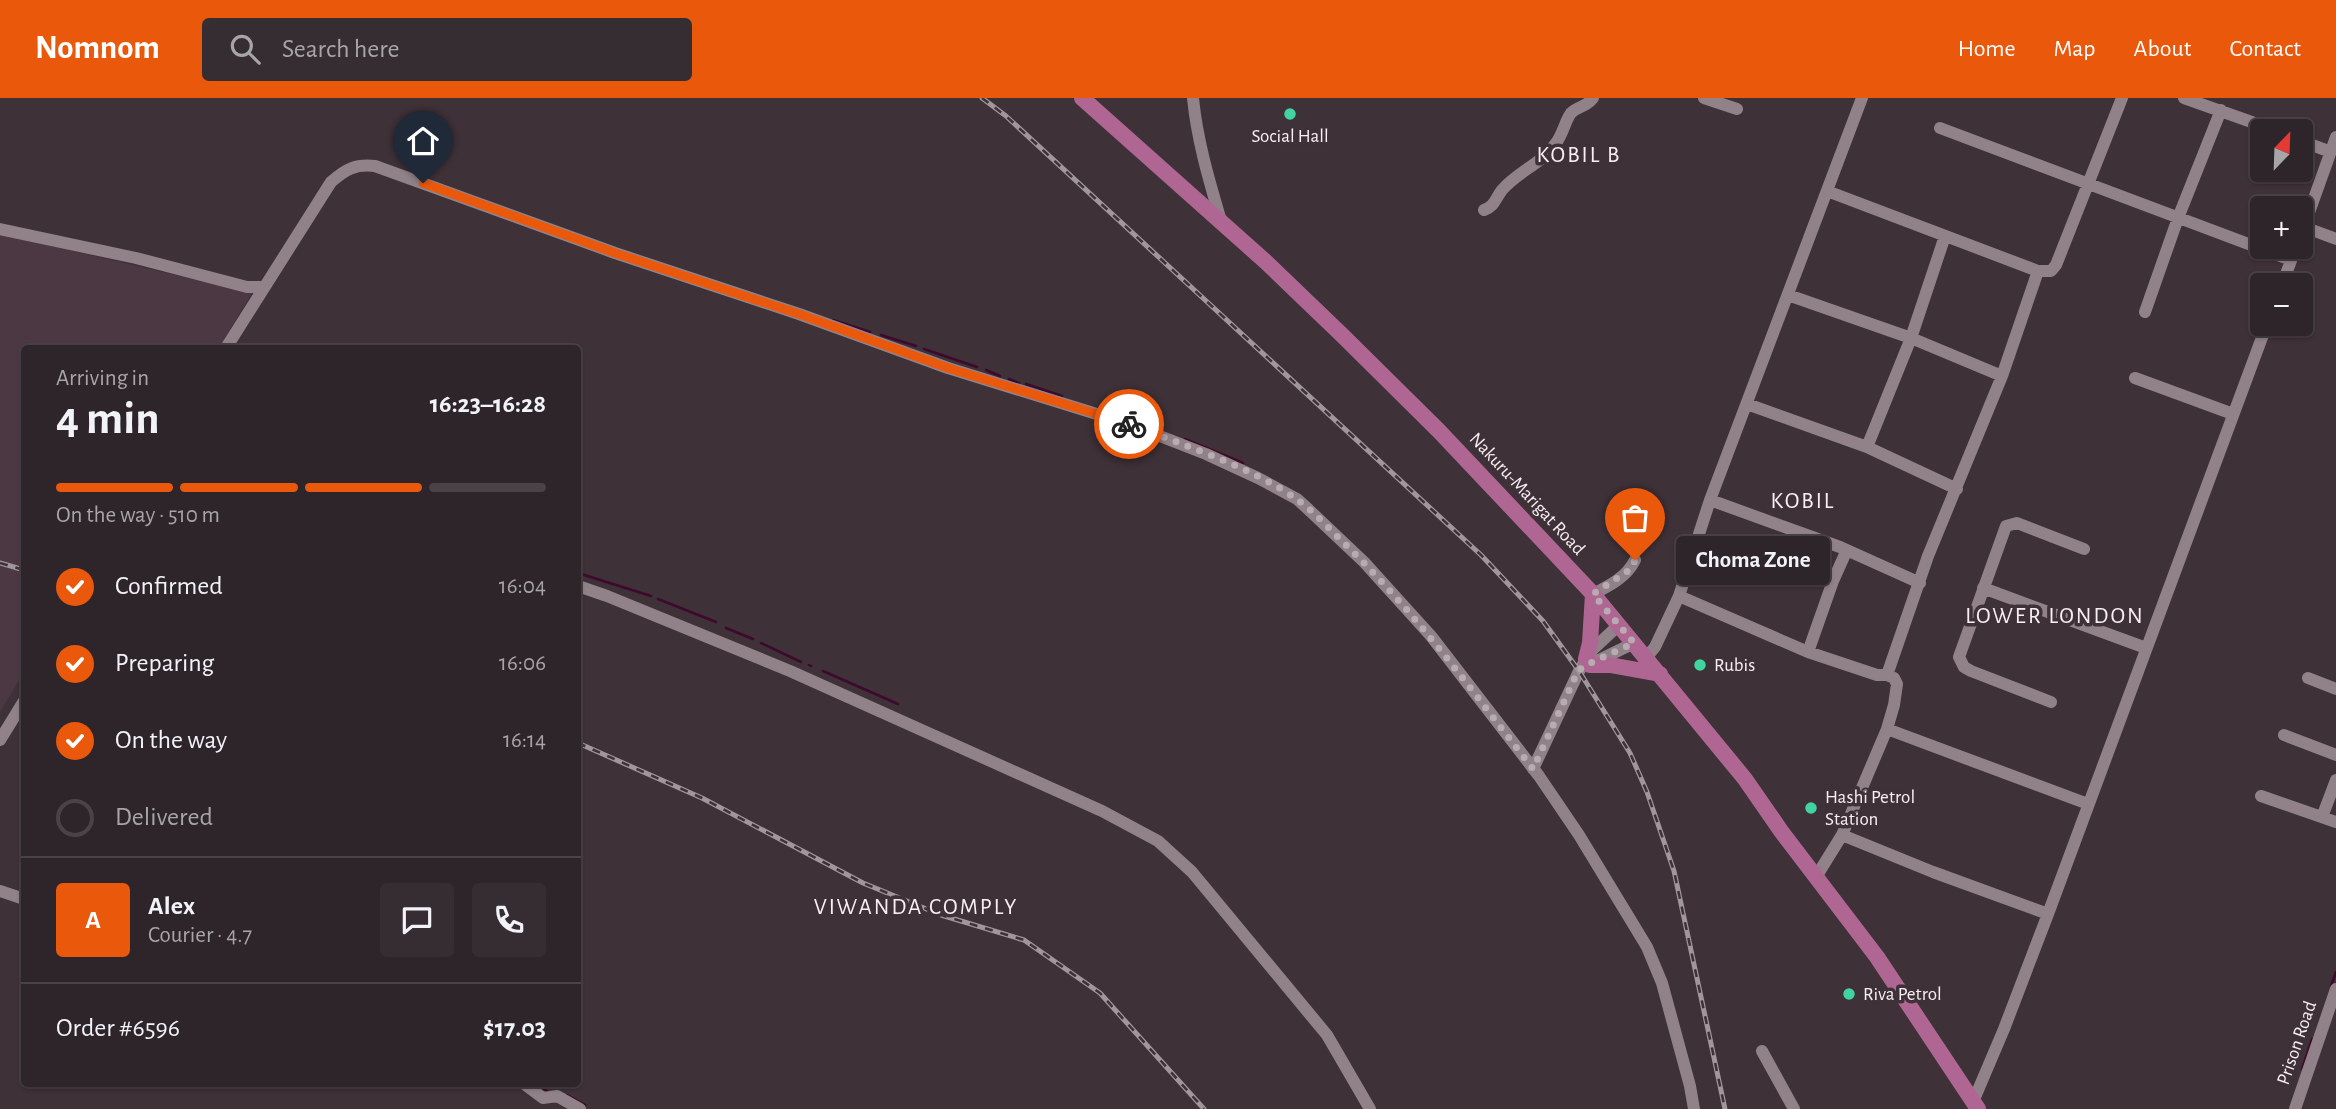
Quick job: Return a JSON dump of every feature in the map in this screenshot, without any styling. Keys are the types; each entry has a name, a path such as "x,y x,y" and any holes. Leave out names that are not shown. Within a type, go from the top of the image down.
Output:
{"main road":[{"name":"Nakuru-Marigat Road","path":"1082,98 1314,308 1439,431 1593,594 1745,779 1877,957 1975,1105"},
{"path":"1593,594 1586,663 1660,674"}],"street":[{"path":"1193,98 1203,158 1221,221"},
{"path":"1484,210 1494,205 1500,192 1555,145 1569,116 1578,108 1589,105 1593,98"},
{"path":"1704,98 1737,109"},
{"path":"1646,658 1655,647 1679,596 1710,500 1862,98"},
{"path":"1827,191 2038,271 2051,271 2056,265 2122,98"},
{"path":"2184,98 2250,121"},
{"path":"2146,312 2178,218 2221,110"},
{"path":"1940,128 2291,260 2286,273"},
{"path":"2313,203 2336,137"},
{"path":"2314,146 2331,152"},
{"path":"228,345 331,182 345,170 360,165 375,166 615,253 799,314 948,368 1129,424 1258,478 1297,499 1364,562 1424,628 1533,769 1578,835 1647,947 1662,983 1694,1109"},
{"path":"0,229 136,258 247,286 263,287"},
{"path":"2313,233 2336,239"},
{"path":"1867,447 1911,338 1945,236"},
{"path":"1887,675 1928,556 2001,376 2038,271"},
{"path":"1788,295 1911,338 2001,376"},
{"path":"1975,1105 2262,336"},
{"path":"2135,378 2233,414"},
{"path":"1747,404 1867,447 1957,489"},
{"path":"1710,500 1815,538 1920,583"},
{"path":"2051,702 1964,667 1958,657 2003,532 2011,524 2017,523 2084,549"},
{"path":"1808,652 1846,552"},
{"path":"1593,594 1625,574 1635,560"},
{"path":"581,587 790,671 1102,811 1158,841 1192,872 1327,1035 1370,1109"},
{"path":"1983,588 2146,648"},
{"path":"1679,596 1808,652 1877,675 1887,675 1894,678 1897,684 1887,729 1842,835 1816,877"},
{"path":"1533,769 1586,663 1600,642 1619,625"},
{"path":"1586,663 1634,643"},
{"path":"2308,678 2336,689"},
{"path":"0,740 21,706"},
{"path":"1887,729 2088,804"},
{"path":"2284,735 2336,755"},
{"path":"2322,817 2336,780"},
{"path":"2261,796 2336,822"},
{"path":"1842,835 2048,914"},
{"path":"0,891 21,898"},
{"name":"Prison Road","path":"2295,1109 2336,989"},
{"path":"1762,1051 1794,1109"},
{"path":"526,1087 539,1103 557,1096 580,1109"}],"shaded area":[{"path":"0,234 252,293 221,345 21,345 21,677 0,712"}],"waterway":[{"path":"833,320 870,332"},
{"path":"881,335 916,346"},
{"path":"924,349 977,367"},
{"path":"986,370 1000,376"},
{"path":"1009,379 1019,383"},
{"path":"1026,384 1062,396"},
{"path":"1185,439 1243,463"},
{"path":"581,574 651,596"},
{"path":"658,599 716,622"},
{"path":"726,628 753,639"},
{"path":"761,643 801,662"},
{"path":"823,671 898,704"},
{"path":"2331,986 2336,972"},
{"path":"2302,1069 2312,1039"},
{"path":"541,1087 550,1093"},
{"path":"567,1095 585,1105"}],"railway":[{"path":"982,98 1006,116 1481,555 1543,621 1579,671 1630,753 1647,792 1674,871 1725,1109"},
{"path":"0,563 21,569"},
{"path":"581,744 702,798 863,883 941,915 1024,940 1100,993 1204,1109"}],"way so far":[{"path":"1129,424 1206,454 1297,499 1364,562 1418,620 1533,769 1578,671 1634,643 1593,594 1631,569 1635,560"}],"place":[{"name":"Social Hall","path":"1290,114"},
{"name":"Choma Zone","path":"1635,560"},
{"name":"Rubis","path":"1700,665"},
{"name":"Hashi Petrol Station","path":"1811,808"},
{"name":"Riva Petrol","path":"1849,994"}],"district":[{"name":"KOBIL B","path":"1579,155"},
{"name":"KOBIL","path":"1803,501"},
{"name":"LOWER LONDON","path":"2055,616"},
{"name":"VIWANDA COMPLY","path":"916,907"}],"route":[{"path":"423,183 615,253 799,314 948,368 1129,424"}]}
